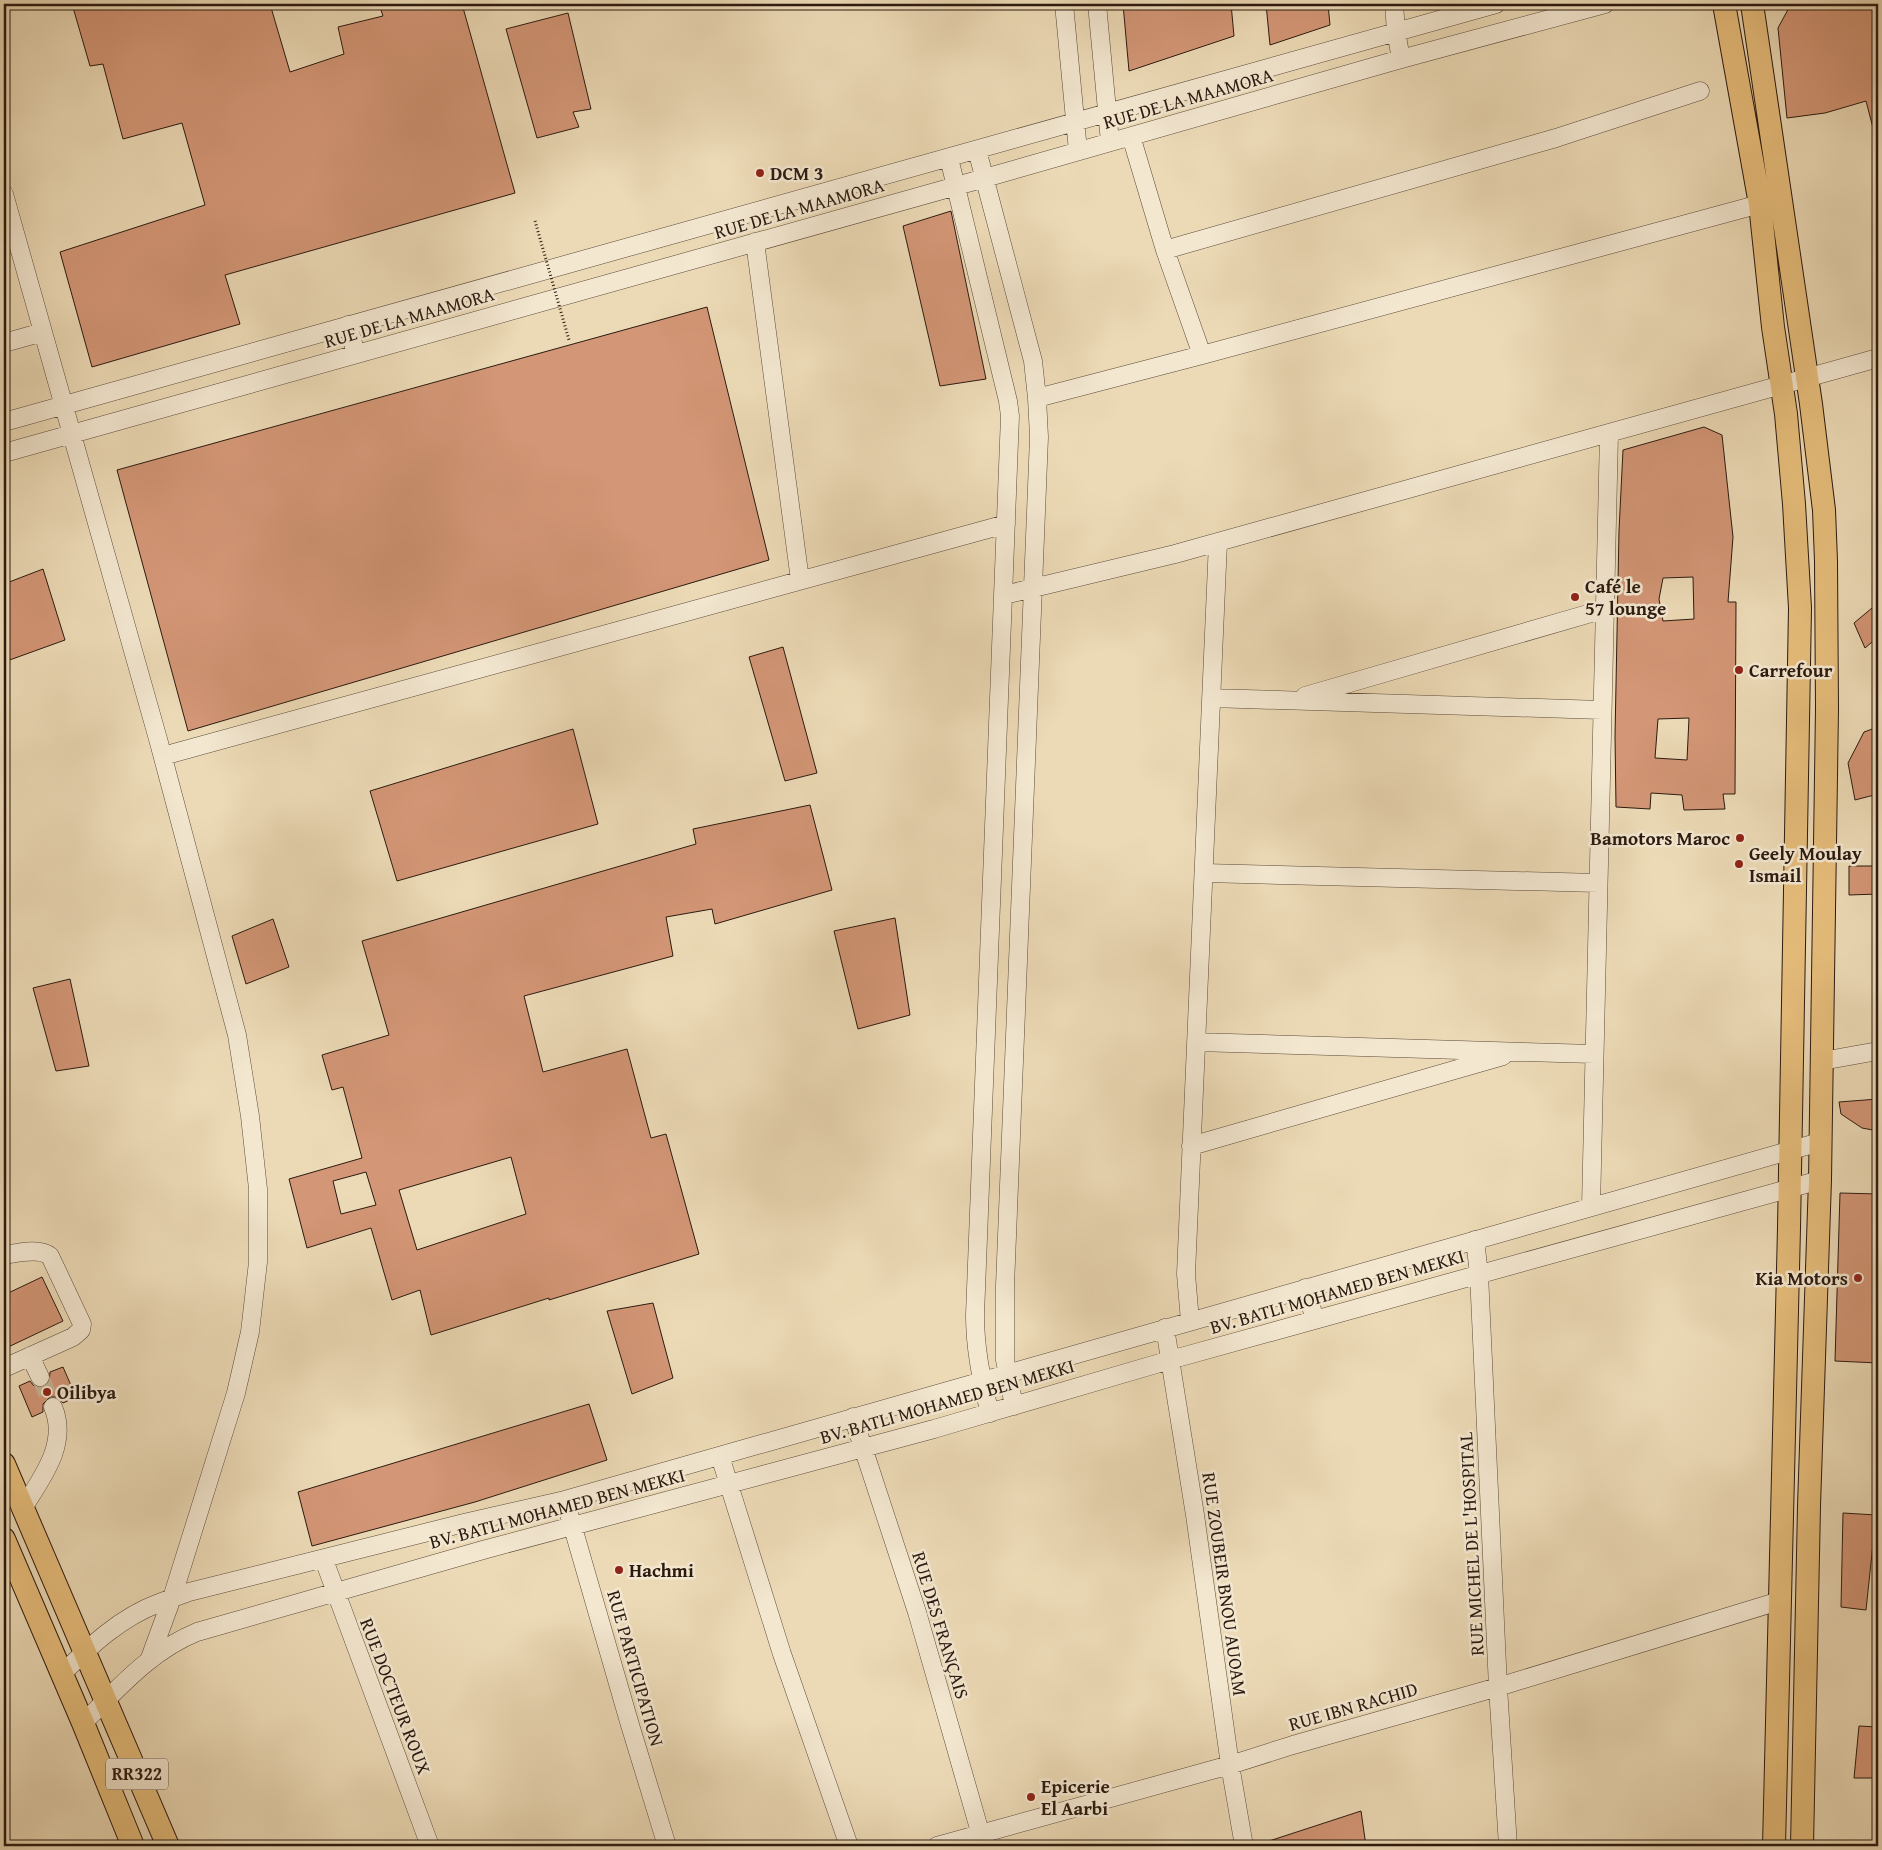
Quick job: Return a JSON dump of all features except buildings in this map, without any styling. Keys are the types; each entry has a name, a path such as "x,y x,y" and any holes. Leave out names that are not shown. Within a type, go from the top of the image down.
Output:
{"main road":[{"path":"1724,4 1760,204 1794,504 1800,608 1774,1846"},
{"path":"1752,4 1818,453 1826,561 1827,709 1820,1180 1809,1506 1802,1846"},
{"name":"RR322","path":"4,1464 168,1846"},
{"name":"RR322","path":"4,1539 133,1846"}],"street":[{"path":"1064,4 1078,151"},
{"path":"1097,4 1110,142"},
{"path":"1394,4 1401,59"},
{"name":"RUE DE LA MAAMORA","path":"4,422 1496,4"},
{"name":"RUE DE LA MAAMORA","path":"4,453 985,178 1401,59 1605,4"},
{"path":"1165,250 1556,138 1700,91"},
{"path":"1131,136 1165,250 1202,355"},
{"path":"977,150 1033,362 1039,437 1005,1286 1004,1339 1014,1406"},
{"path":"949,158 1008,401 1010,434 975,1315 977,1351 990,1413"},
{"path":"4,194 162,756 237,1035 250,1116 258,1189 258,1262 250,1332 236,1393 172,1598 150,1658"},
{"path":"1037,398 1760,204"},
{"path":"756,242 800,580"},
{"path":"348,325 356,354"},
{"path":"4,343 43,332"},
{"path":"1004,595 1176,554 1878,358"},
{"path":"1591,1207 1609,434"},
{"path":"162,756 1006,524"},
{"path":"1190,1321 1186,1274 1218,542"},
{"path":"1288,700 1605,609"},
{"path":"1211,698 1602,710"},
{"path":"1204,873 1598,883"},
{"path":"1196,1042 1594,1054"},
{"path":"1822,1061 1878,1050"},
{"path":"1191,1146 1518,1052"},
{"name":"BV. BATLI MOHAMED BEN MEKKI","path":"62,1674 85,1651 116,1626 158,1603 198,1590 565,1500 1820,1142"},
{"name":"BV. BATLI MOHAMED BEN MEKKI","path":"82,1723 150,1658 196,1632 728,1483 990,1413 1315,1319 1820,1180"},
{"name":"RUE MICHEL DE L'HOSPITAL","path":"1475,1240 1479,1274 1498,1687 1508,1846"},
{"path":"4,1255 39,1252 50,1256 82,1324 81,1330 73,1338 4,1368"},
{"path":"1305,1288 1315,1319"},
{"name":"RUE ZOUBEIR BNOU AUOAM","path":"1165,1328 1195,1515 1230,1765 1244,1846"},
{"path":"30,1356 40,1377"},
{"path":"23,1508 49,1467 56,1447 58,1419 53,1407"},
{"name":"RUE DES FRANÇAIS","path":"853,1417 917,1612 982,1841"},
{"path":"720,1456 782,1654 849,1846"},
{"name":"RUE PARTICIPATION","path":"565,1500 667,1846"},
{"name":"RUE DOCTEUR ROUX","path":"324,1560 430,1846"},
{"name":"RUE IBN RACHID","path":"937,1846 982,1841 1293,1745 1498,1687 1779,1601"}],"path":[{"path":"535,222 568,340"}],"tunnel":[{"path":"40,1377 53,1407"}],"place":[{"name":"DCM 3","path":"760,173"},
{"name":"Café le 57 lounge","path":"1575,597"},
{"name":"Carrefour","path":"1739,670"},
{"name":"Bamotors Maroc","path":"1740,838"},
{"name":"Geely Moulay Ismail","path":"1739,864"},
{"name":"Kia Motors","path":"1858,1278"},
{"name":"Oilibya","path":"47,1392"},
{"name":"Hachmi","path":"619,1570"},
{"name":"Epicerie El Aarbi","path":"1031,1797"}]}
